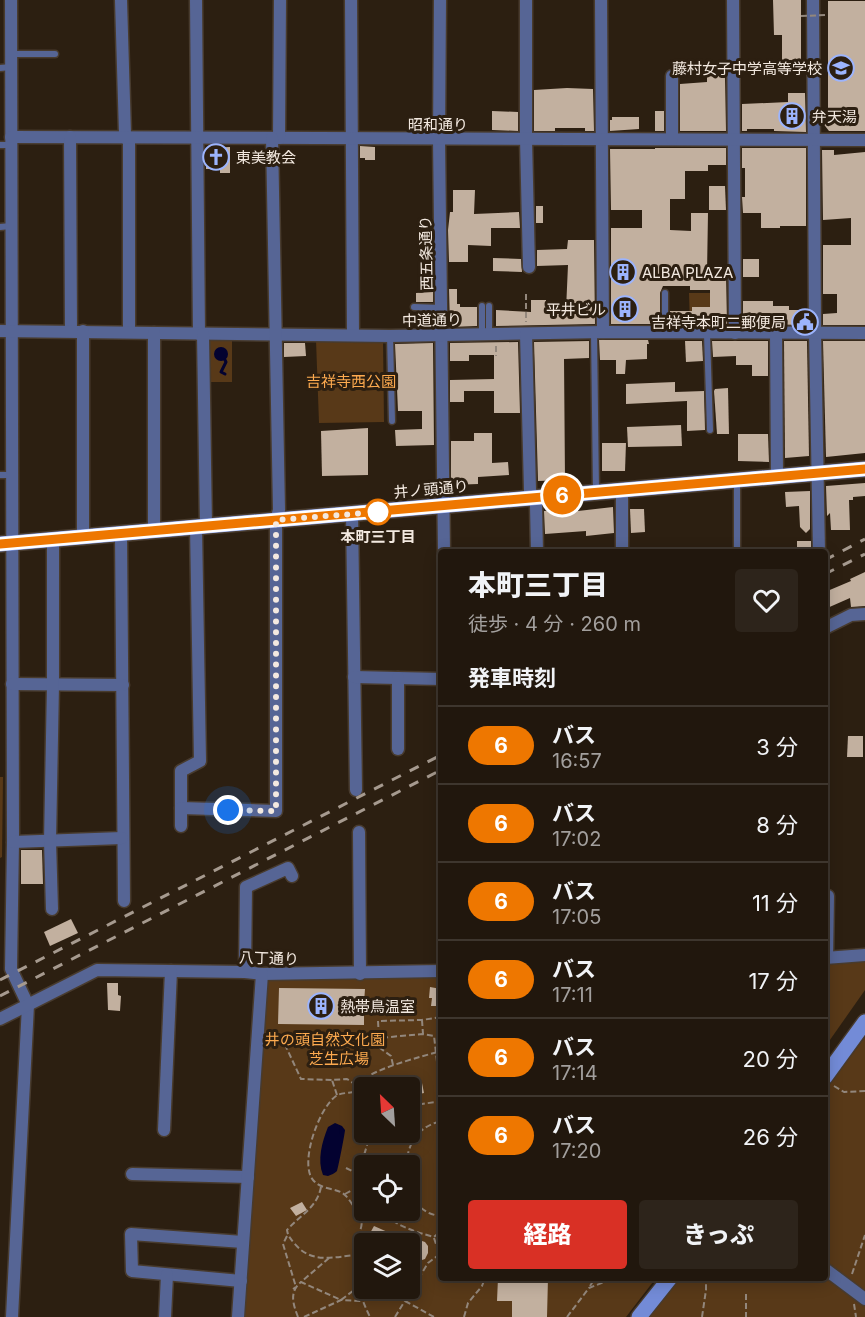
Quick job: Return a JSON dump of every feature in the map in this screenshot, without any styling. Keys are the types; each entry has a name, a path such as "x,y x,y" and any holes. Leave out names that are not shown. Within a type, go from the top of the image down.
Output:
{"main road":[{"name":"井ノ頭通り","path":"6,544 865,469"},
{"path":"828,1073 865,1022"},
{"path":"639,1317 668,1281"}],"street":[{"path":"12,0 6,30 11,54 5,68 8,143 6,172 6,664 12,684 6,761 13,842 6,969 28,1005 12,1317"},
{"path":"121,0 125,134 129,143 129,332"},
{"path":"181,826 181,771 200,761 201,334 196,0"},
{"path":"180,808 276,811 276,520 279,510 274,334 275,138 280,0"},
{"path":"351,0 353,335"},
{"name":"西五条通り","path":"440,0 444,549"},
{"path":"526,0 529,267"},
{"path":"598,333 602,139 601,0"},
{"path":"734,0 735,333"},
{"path":"813,0 819,549"},
{"path":"672,76 672,139"},
{"path":"70,137 83,538"},
{"name":"昭和通り","path":"8,143 70,137 865,140"},
{"name":"中道通り","path":"6,331 390,336 865,333"},
{"path":"154,333 154,531"},
{"path":"776,333 777,476"},
{"path":"526,334 530,490 536,506 537,549"},
{"path":"622,489 622,549"},
{"path":"352,514 356,790"},
{"path":"121,535 124,901"},
{"path":"52,909 50,841 53,540"},
{"path":"828,626 851,615 865,614"},
{"path":"354,677 438,679"},
{"path":"398,678 398,749"},
{"path":"12,684 123,684"},
{"path":"360,832 360,974"},
{"path":"13,842 122,838"},
{"path":"245,972 246,887 288,868 292,876"},
{"path":"828,958 865,955"},
{"name":"八丁通り","path":"28,1005 70,980 97,970 262,974 438,971"},
{"path":"164,1130 171,971"},
{"path":"238,1317 262,974"},
{"path":"0,1019 28,1005"},
{"path":"132,1174 248,1177"},
{"path":"241,1281 132,1271 131,1234 243,1242"},
{"path":"828,1271 847,1285 859,1300"},
{"path":"165,1317 167,1275"}],"lane":[{"path":"11,54 54,54"},
{"path":"665,293 665,333"},
{"path":"485,306 485,334"},
{"path":"414,307 442,308"},
{"path":"596,492 598,333"},
{"path":"707,334 710,430"},
{"path":"390,336 392,421"},
{"path":"737,480 737,549"}],"path":[{"path":"801,16 828,15"},
{"path":"526,294 526,334"},
{"path":"393,1065 390,1056 380,1048 378,1020 422,1020 438,1017"},
{"path":"422,1020 423,1034"},
{"path":"354,1084 347,1079 301,1079 281,1037 379,1038 423,1034 434,1036 438,1049"},
{"path":"366,1077 393,1065 438,1052"},
{"path":"332,1080 337,1095"},
{"path":"844,1092 865,1091"},
{"path":"354,1092 337,1095 328,1103 315,1129 310,1147 309,1169 312,1179 321,1187 345,1194 354,1208"},
{"path":"420,1104 438,1101"},
{"path":"408,1155 410,1143 419,1131 438,1122"},
{"path":"345,1168 354,1172"},
{"path":"298,1317 292,1300 294,1288 283,1244 288,1235 287,1230 299,1216 311,1209 319,1198 321,1187"},
{"path":"345,1194 354,1189"},
{"path":"420,1207 431,1215 438,1216"},
{"path":"389,1221 408,1230 434,1237"},
{"path":"434,1237 438,1234"},
{"path":"288,1235 301,1252 312,1257 330,1258 354,1254"},
{"path":"847,1285 865,1235"},
{"path":"434,1237 438,1248"},
{"path":"420,1275 428,1263 438,1256"},
{"path":"294,1288 330,1258"},
{"path":"464,1317 468,1303 484,1281"},
{"path":"567,1317 593,1281"},
{"path":"589,1288 606,1281"},
{"path":"702,1317 705,1281"},
{"path":"301,1282 341,1300 362,1301 370,1317"},
{"path":"304,1317 341,1300 354,1290"},
{"path":"746,1294 746,1317"},
{"path":"856,1317 859,1300"},
{"path":"395,1317 405,1301 434,1317"}],"green space":[{"path":"689,293 710,293 710,326 690,326"},
{"path":"232,338 232,382 208,382 208,339"},
{"name":"吉祥寺西公園","path":"316,340 383,340 384,422 319,423"},
{"path":"0,777 3,777 2,857 0,858"},
{"path":"865,960 865,990 828,1043 828,962"},
{"name":"井の頭自然文化園","path":"438,974 438,1281 654,1281 626,1317 244,1317 266,979"},
{"path":"865,1037 865,1317 649,1317 678,1281 828,1281 828,1087"}],"shaded area":[{"path":"221,347 226,349 228,354 226,359 221,361 216,359 214,354 216,349"},
{"path":"335,1123 342,1126 345,1133 337,1171 328,1176 323,1175 321,1169 321,1151 328,1127"}],"building":[{"path":"773,0 801,0 801,63 782,63 782,35 774,35"},
{"name":"藤村女子中学高等学校","path":"828,1 865,1 865,131 829,131 822,122 822,115 828,110"},
{"path":"707,76 725,76 726,131 680,131 680,84 707,82"},
{"path":"593,89 594,131 585,131 585,128 555,128 555,131 534,131 534,90"},
{"path":"788,93 805,93 806,132 774,131 774,129 742,131 742,104 788,102"},
{"path":"492,111 518,112 518,131 492,130"},
{"path":"655,111 664,111 664,131 655,131"},
{"path":"612,117 639,117 639,129 610,131"},
{"path":"360,146 375,147 375,160 360,158"},
{"path":"230,147 230,173 220,173 220,169 206,169 206,148"},
{"path":"726,148 726,165 708,165 708,171 685,171 685,199 670,199 670,230 691,231 691,213 708,213 707,273 726,273 727,324 670,324 670,311 692,311 692,307 710,307 710,290 690,290 690,286 663,286 660,293 660,324 611,324 611,228 642,228 642,210 611,210 610,149"},
{"path":"742,148 806,148 806,226 761,228 761,213 743,213 745,168 742,168"},
{"path":"822,150 834,150 834,155 865,152 865,325 823,325 823,314 837,313 837,294 823,294 823,245 851,245 851,218 823,220"},
{"path":"709,186 725,186 726,210 709,210"},
{"path":"453,190 475,190 474,214 519,212 520,228 491,228 491,246 468,245 468,262 449,262 448,230 450,212 453,212"},
{"path":"536,206 543,206 543,223 536,223"},
{"path":"568,240 594,240 595,324 496,326 496,310 531,312 531,300 546,300 546,310 566,310 568,265 537,266 537,250 567,249"},
{"path":"493,258 521,259 522,272 493,271"},
{"path":"743,259 759,259 759,277 743,277"},
{"path":"449,289 457,289 457,304 460,304 460,307 477,307 477,326 450,327"},
{"path":"433,292 433,302 416,302 416,293"},
{"path":"743,301 773,301 773,306 789,306 789,310 807,310 807,325 743,324"},
{"path":"425,313 433,313 433,327 425,327"},
{"path":"599,340 648,340 647,359 626,360 625,374 616,374 616,360 600,360"},
{"path":"589,341 589,358 564,359 565,480 538,481 534,342"},
{"path":"685,341 702,341 703,361 686,362"},
{"path":"712,341 768,341 768,376 752,376 752,365 736,365 736,356 713,357"},
{"path":"784,341 807,341 809,456 785,458"},
{"path":"823,341 865,341 865,453 826,457"},
{"path":"518,342 520,413 494,413 494,391 464,391 464,402 450,402 450,380 494,379 494,355 469,355 469,361 450,361 450,343"},
{"path":"284,343 305,343 306,356 284,357"},
{"path":"433,343 434,445 396,446 395,430 422,429 422,411 398,411 395,344"},
{"path":"675,382 675,392 704,391 705,430 687,431 687,401 626,404 626,384"},
{"path":"728,388 729,434 717,434 714,391"},
{"path":"681,425 682,446 628,447 627,427"},
{"path":"368,428 368,475 322,476 321,431"},
{"path":"474,433 492,433 492,463 508,462 509,475 478,477 478,484 451,485 451,441 474,441"},
{"path":"738,434 768,434 769,462 738,461"},
{"path":"602,443 626,443 625,471 602,471"},
{"path":"865,483 865,496 853,497 853,500 849,500 850,530 831,530 830,513 827,516 826,486"},
{"path":"810,491 810,529 806,533 800,527 799,506 786,507 785,492"},
{"path":"613,507 614,533 586,536 586,531 545,534 544,511 578,508 578,511"},
{"path":"630,509 644,509 645,532 631,533"},
{"path":"797,541 811,541 811,549 797,549"},
{"path":"865,572 865,606 851,607 850,598 828,608 828,591 851,581 850,579"},
{"path":"848,736 863,736 863,757 847,757"},
{"path":"21,850 42,850 43,884 21,884"},
{"path":"71,919 78,933 50,946 44,932"},
{"path":"107,983 118,983 118,995 121,996 120,1011 108,1010"},
{"path":"430,987 438,988 438,1006 431,1006 432,998 429,998"},
{"name":"熱帯鳥温室","path":"279,988 365,989 364,1003 382,1004 382,1014 364,1013 364,1025 278,1024"},
{"path":"420,1083 422,1083 424,1093 420,1094"},
{"path":"302,1202 307,1210 296,1216 290,1208"},
{"path":"374,1226 390,1233 370,1233"},
{"path":"420,1240 428,1246 425,1259 420,1261"},
{"path":"498,1281 548,1281 547,1317 512,1317 512,1301 497,1301"}],"waterway":[{"path":"225,360 221,372 225,374"}],"railway":[{"path":"828,558 865,539"},
{"path":"828,572 865,554"},
{"path":"0,980 438,757"},
{"path":"0,996 438,772"}],"bus line":[{"name":"6","path":"0,544 865,469"}],"place":[{"name":"藤村女子中学高等学校","path":"841,68"},
{"name":"弁天湯","path":"792,116"},
{"name":"東美教会","path":"216,157"},
{"name":"ALBA PLAZA","path":"623,272"},
{"name":"平井ビル","path":"625,309"},
{"name":"吉祥寺本町二郵便局","path":"805,322"},
{"name":"本町三丁目","path":"378,512"},
{"name":"熱帯鳥温室","path":"321,1006"}],"route":[{"path":"228,810 276,811 276,520 378,512"}],"park label":[{"name":"芝生広場","path":"339,1058"}]}
